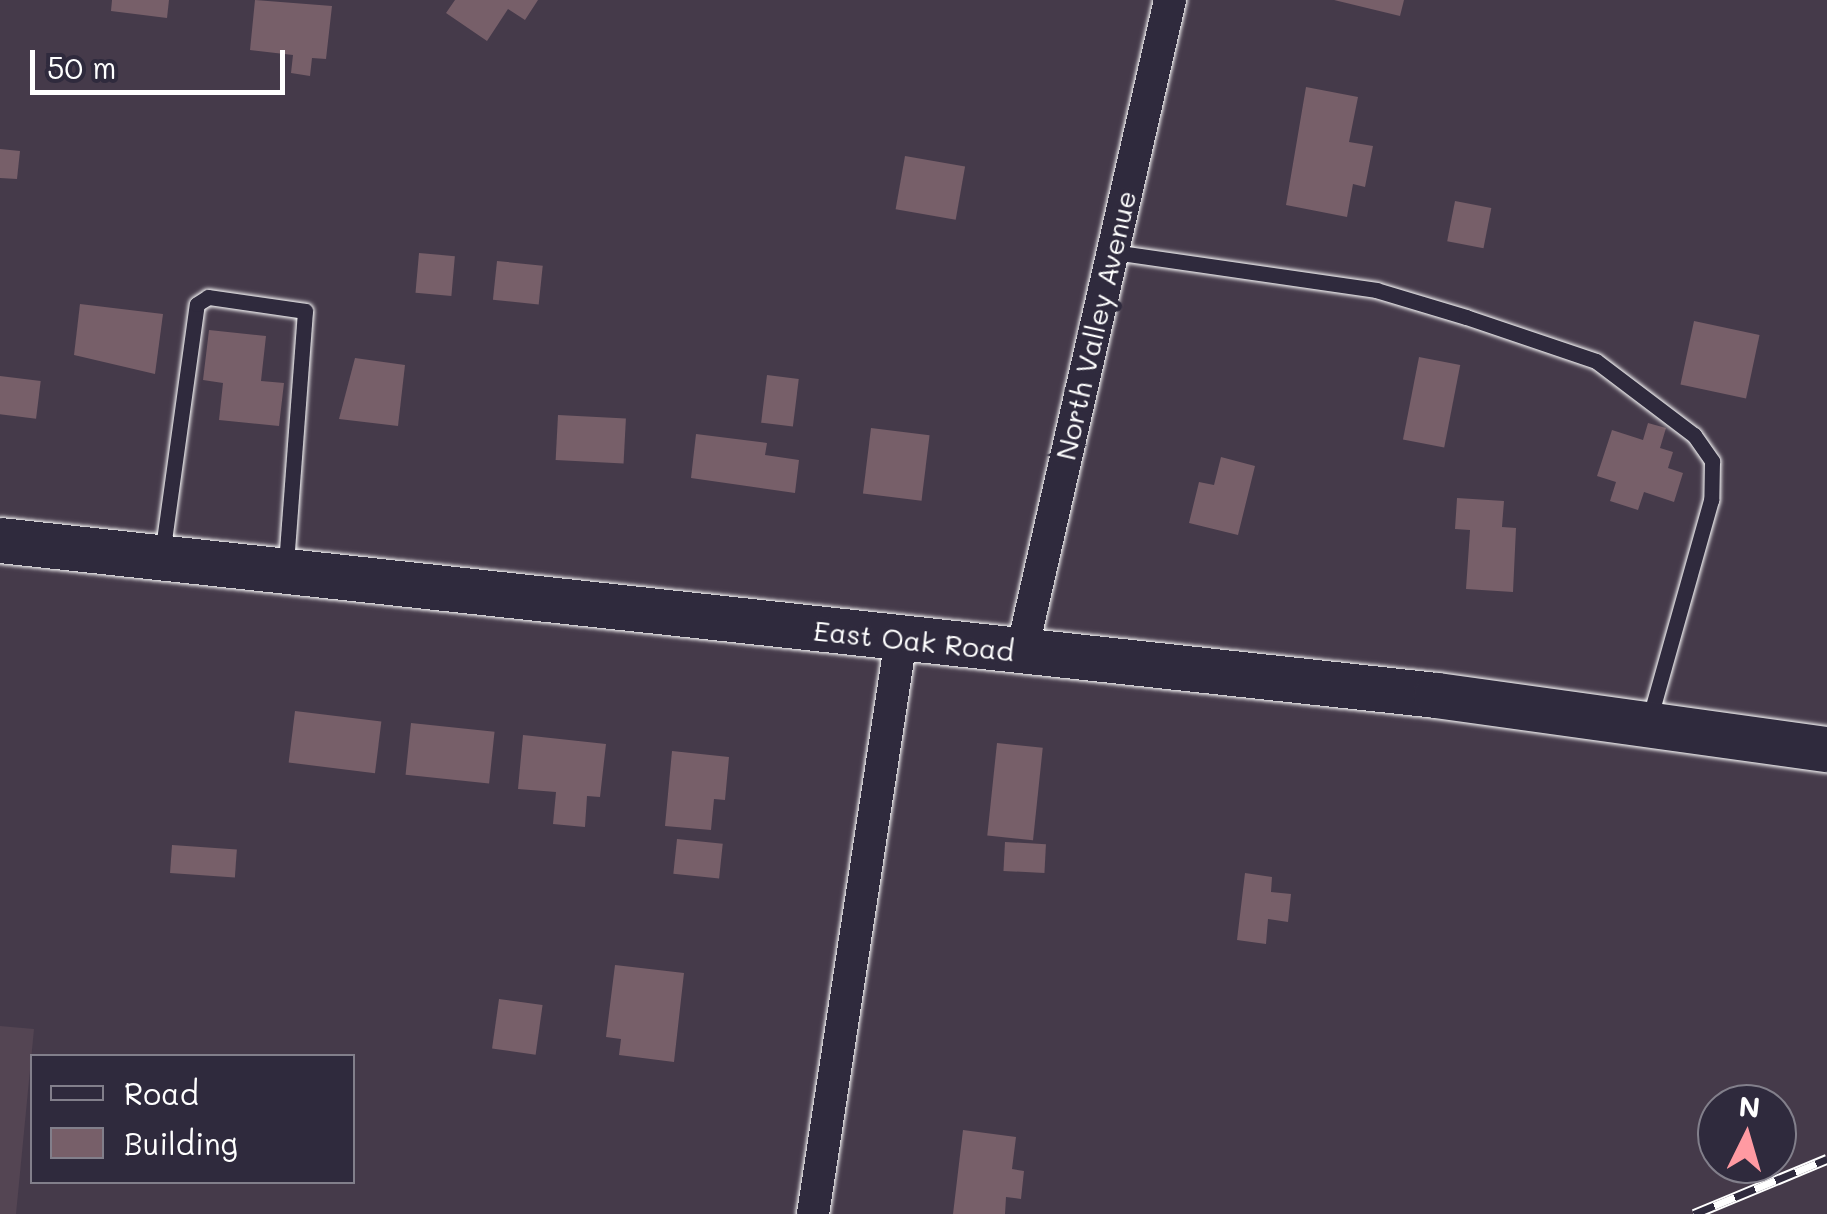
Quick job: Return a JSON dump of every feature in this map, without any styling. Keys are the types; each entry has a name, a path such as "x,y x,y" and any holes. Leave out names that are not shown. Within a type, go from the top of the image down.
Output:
{"street":[{"name":"North Valley Avenue","path":"1022,651 1170,0"},
{"name":"East Oak Road","path":"0,540 1649,721 1827,748"},
{"path":"813,1214 901,639"}],"lane":[{"path":"1113,252 1376,290 1466,317 1596,361 1694,435 1712,461 1711,500 1649,721"},
{"path":"161,559 199,299 296,306 306,321 285,574"}],"shaded area":[{"path":"0,1026 34,1029 16,1214 0,1214"}],"building":[{"path":"112,0 169,0 167,18 111,11"},
{"path":"255,0 332,6 326,59 312,58 310,76 291,73 293,55 250,50"},
{"path":"455,0 538,0 525,20 508,9 487,41 446,13"},
{"path":"1334,0 1404,0 1400,16"},
{"path":"1306,87 1358,97 1349,142 1373,146 1365,187 1353,184 1347,217 1286,205"},
{"path":"0,149 20,151 17,179 0,178"},
{"path":"905,156 965,167 956,220 896,209"},
{"path":"1455,201 1491,208 1483,248 1447,241"},
{"path":"419,253 455,256 451,296 416,293"},
{"path":"497,261 543,266 539,305 493,300"},
{"path":"80,304 163,314 155,374 74,355"},
{"path":"1694,321 1760,335 1746,399 1680,385"},
{"path":"209,330 266,336 261,381 284,383 279,426 219,420 223,383 203,380"},
{"path":"1419,357 1460,365 1444,447 1403,439"},
{"path":"355,358 405,365 398,426 339,419"},
{"path":"767,375 799,379 793,427 761,423"},
{"path":"0,376 41,381 36,419 0,414"},
{"path":"558,415 626,419 624,463 556,460"},
{"path":"1648,423 1666,428 1660,448 1673,452 1668,468 1683,473 1674,502 1644,492 1638,510 1610,501 1616,482 1597,476 1612,430 1643,440"},
{"path":"871,428 930,435 922,501 863,494"},
{"path":"696,434 767,443 765,455 799,460 795,493 691,478"},
{"path":"1221,457 1255,466 1238,535 1189,523 1199,482 1214,485"},
{"path":"1457,498 1504,501 1502,527 1516,528 1513,592 1466,589 1470,530 1455,529"},
{"path":"295,711 381,722 375,773 289,763"},
{"path":"411,723 495,732 489,783 406,775"},
{"path":"523,735 606,744 600,797 587,796 585,827 553,824 556,792 518,789"},
{"path":"997,743 1043,748 1033,840 987,835"},
{"path":"672,751 729,757 725,800 714,799 711,830 665,826"},
{"path":"677,839 723,844 719,879 673,874"},
{"path":"1005,842 1046,844 1044,873 1003,871"},
{"path":"172,845 237,850 235,877 170,873"},
{"path":"1245,873 1272,877 1271,892 1291,894 1288,922 1268,919 1266,944 1237,940"},
{"path":"615,965 684,973 674,1062 619,1055 621,1039 606,1037"},
{"path":"499,999 543,1005 536,1055 492,1049"},
{"path":"963,1130 1016,1137 1012,1169 1024,1171 1021,1199 1006,1197 1005,1214 953,1214"}],"railway":[{"path":"1694,1214 1827,1159"}]}
